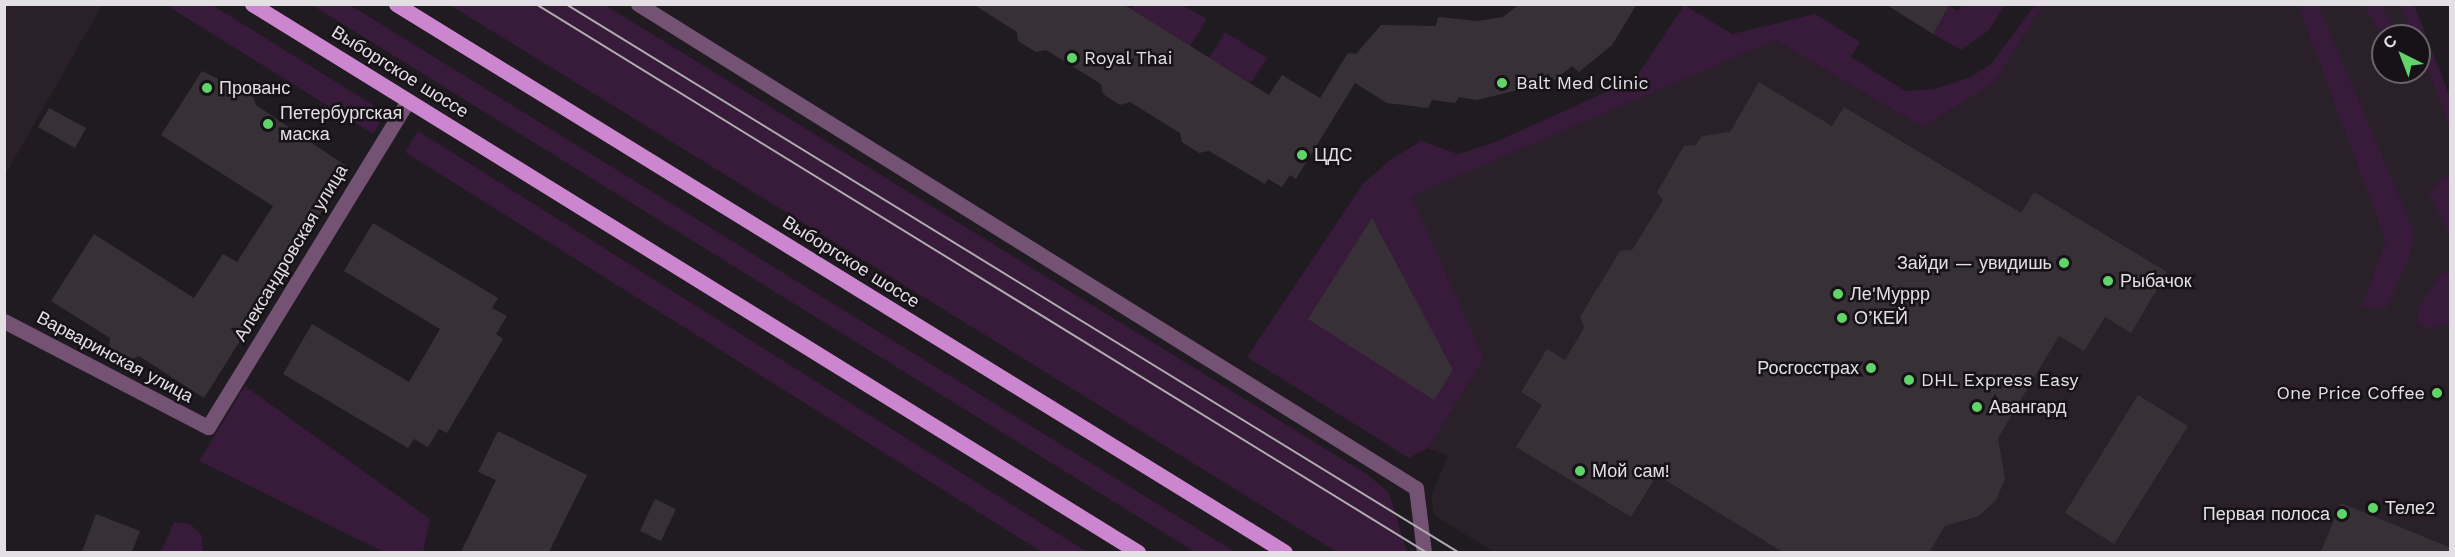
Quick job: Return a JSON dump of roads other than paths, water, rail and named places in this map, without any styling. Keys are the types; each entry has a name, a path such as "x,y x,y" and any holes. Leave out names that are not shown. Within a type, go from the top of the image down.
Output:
{"main road":[{"name":"Выборгское шоссе","path":"252,4 1138,552"},
{"name":"Выборгское шоссе","path":"396,4 1285,552"}],"street":[{"path":"638,4 1416,488 1424,552"},
{"name":"Александровская улица","path":"208,427 408,100"},
{"name":"Варваринская улица","path":"4,321 208,427"}],"tram line":[{"path":"536,4 1426,552"},
{"path":"566,4 1458,552"}],"place":[{"name":"Royal Thai","path":"1072,58"},
{"name":"Balt Med Clinic","path":"1502,83"},
{"name":"Прованс","path":"207,88"},
{"name":"Петербургская маска","path":"268,124"},
{"name":"ЦДС","path":"1302,155"},
{"name":"Зайди — увидишь","path":"2064,263"},
{"name":"Рыбачок","path":"2108,281"},
{"name":"Ле'Муррр","path":"1838,294"},
{"name":"О’КЕЙ","path":"1842,318"},
{"name":"Росгосстрах","path":"1871,368"},
{"name":"DHL Express Easy","path":"1909,380"},
{"name":"One Price Coffee","path":"2437,393"},
{"name":"Авангард","path":"1977,407"},
{"name":"Мой сам!","path":"1580,471"},
{"name":"Теле2","path":"2373,508"},
{"name":"Первая полоса","path":"2342,514"}]}
